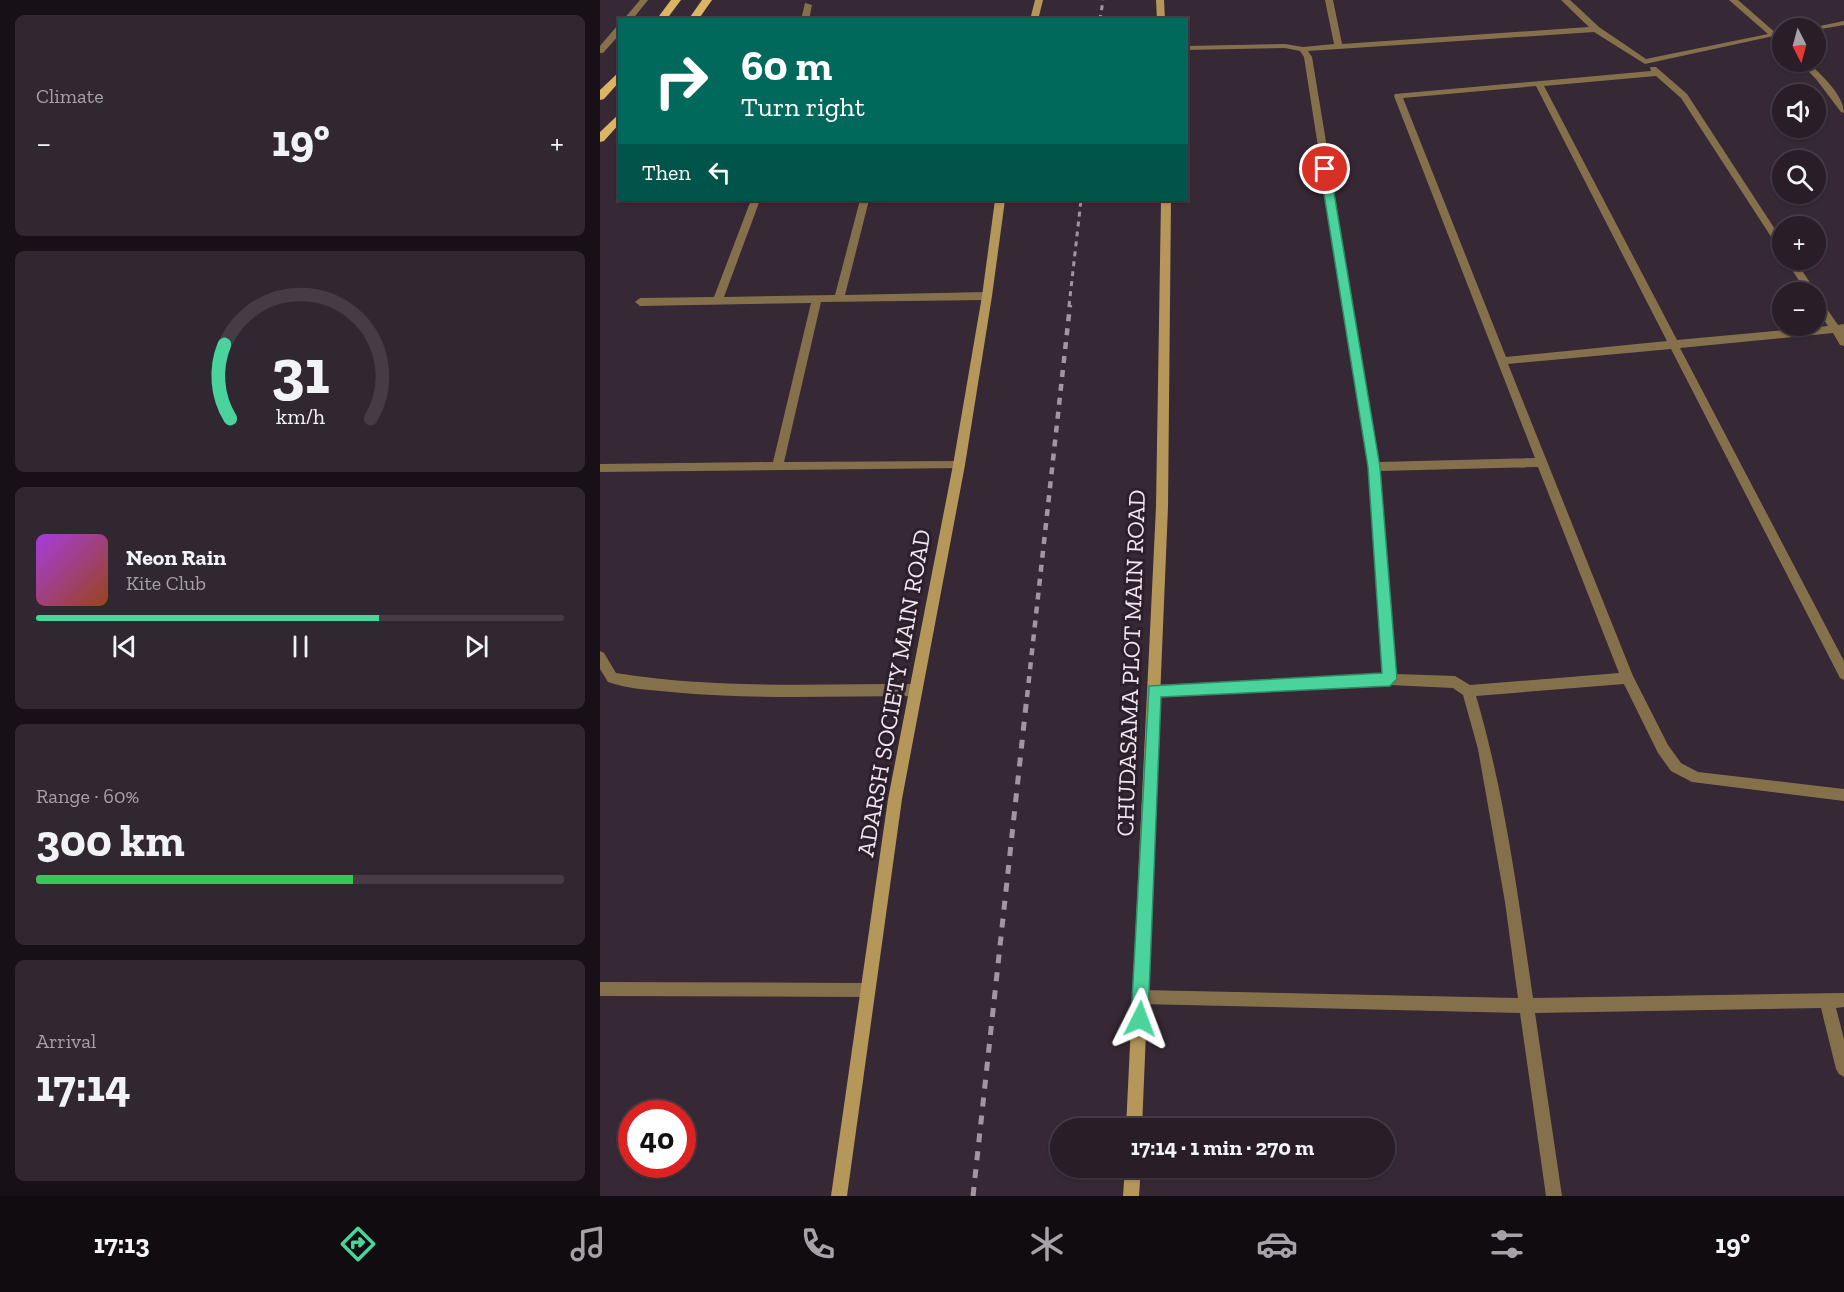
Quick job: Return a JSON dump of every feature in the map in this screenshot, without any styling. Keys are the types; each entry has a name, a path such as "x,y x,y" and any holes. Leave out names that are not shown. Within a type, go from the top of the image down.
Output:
{"main road":[{"path":"662,18 676,0"},
{"path":"694,18 707,0"},
{"path":"600,97 618,76"},
{"path":"600,139 618,118"}],"street":[{"path":"629,18 644,0"},
{"path":"1034,18 1039,0"},
{"path":"1160,0 1161,18"},
{"path":"1329,0 1339,46"},
{"path":"1565,0 1596,29 1645,62 1684,96 1772,232"},
{"path":"1733,0 1772,30"},
{"path":"805,18 808,5"},
{"path":"1826,26 1844,23"},
{"path":"1188,48 1285,46 1303,49 1596,29"},
{"path":"600,51 618,30"},
{"path":"1645,62 1772,36"},
{"path":"1303,49 1308,57 1312,76 1322,153 1374,467 1390,679"},
{"path":"1814,72 1844,110"},
{"path":"1658,73 1398,96 1544,462 1627,678 1663,749 1676,767 1697,778 1844,795"},
{"path":"1539,84 1844,674"},
{"path":"718,300 755,201"},
{"path":"839,299 864,201"},
{"name":"ADARSH SOCIETY MAIN ROAD","path":"839,1196 895,799 959,465 987,296 1000,201"},
{"name":"CHUDASAMA PLOT MAIN ROAD","path":"1135,1118 1162,507 1166,201"},
{"path":"640,302 987,296"},
{"path":"778,466 817,299"},
{"path":"1826,312 1840,329 1844,342"},
{"path":"1502,361 1840,329"},
{"path":"1374,467 1544,462"},
{"path":"600,468 959,465"},
{"path":"600,657 612,678 644,684 757,689 916,690"},
{"path":"1154,691 1390,679 1455,682 1468,690 1627,678"},
{"path":"1468,690 1485,749 1527,1006 1554,1196"},
{"path":"600,988 868,990"},
{"path":"1141,997 1527,1006 1844,1000"},
{"path":"1827,1002 1844,1069"},
{"path":"1131,1196 1132,1178"}],"railway":[{"path":"1100,18 1103,0"},
{"path":"1069,306 1081,201"},
{"path":"1027,697 1070,305"},
{"path":"973,1196 1027,696"}],"route":[{"path":"1140,1019 1154,691 1390,679 1382,598 1376,480 1325,169"}]}
